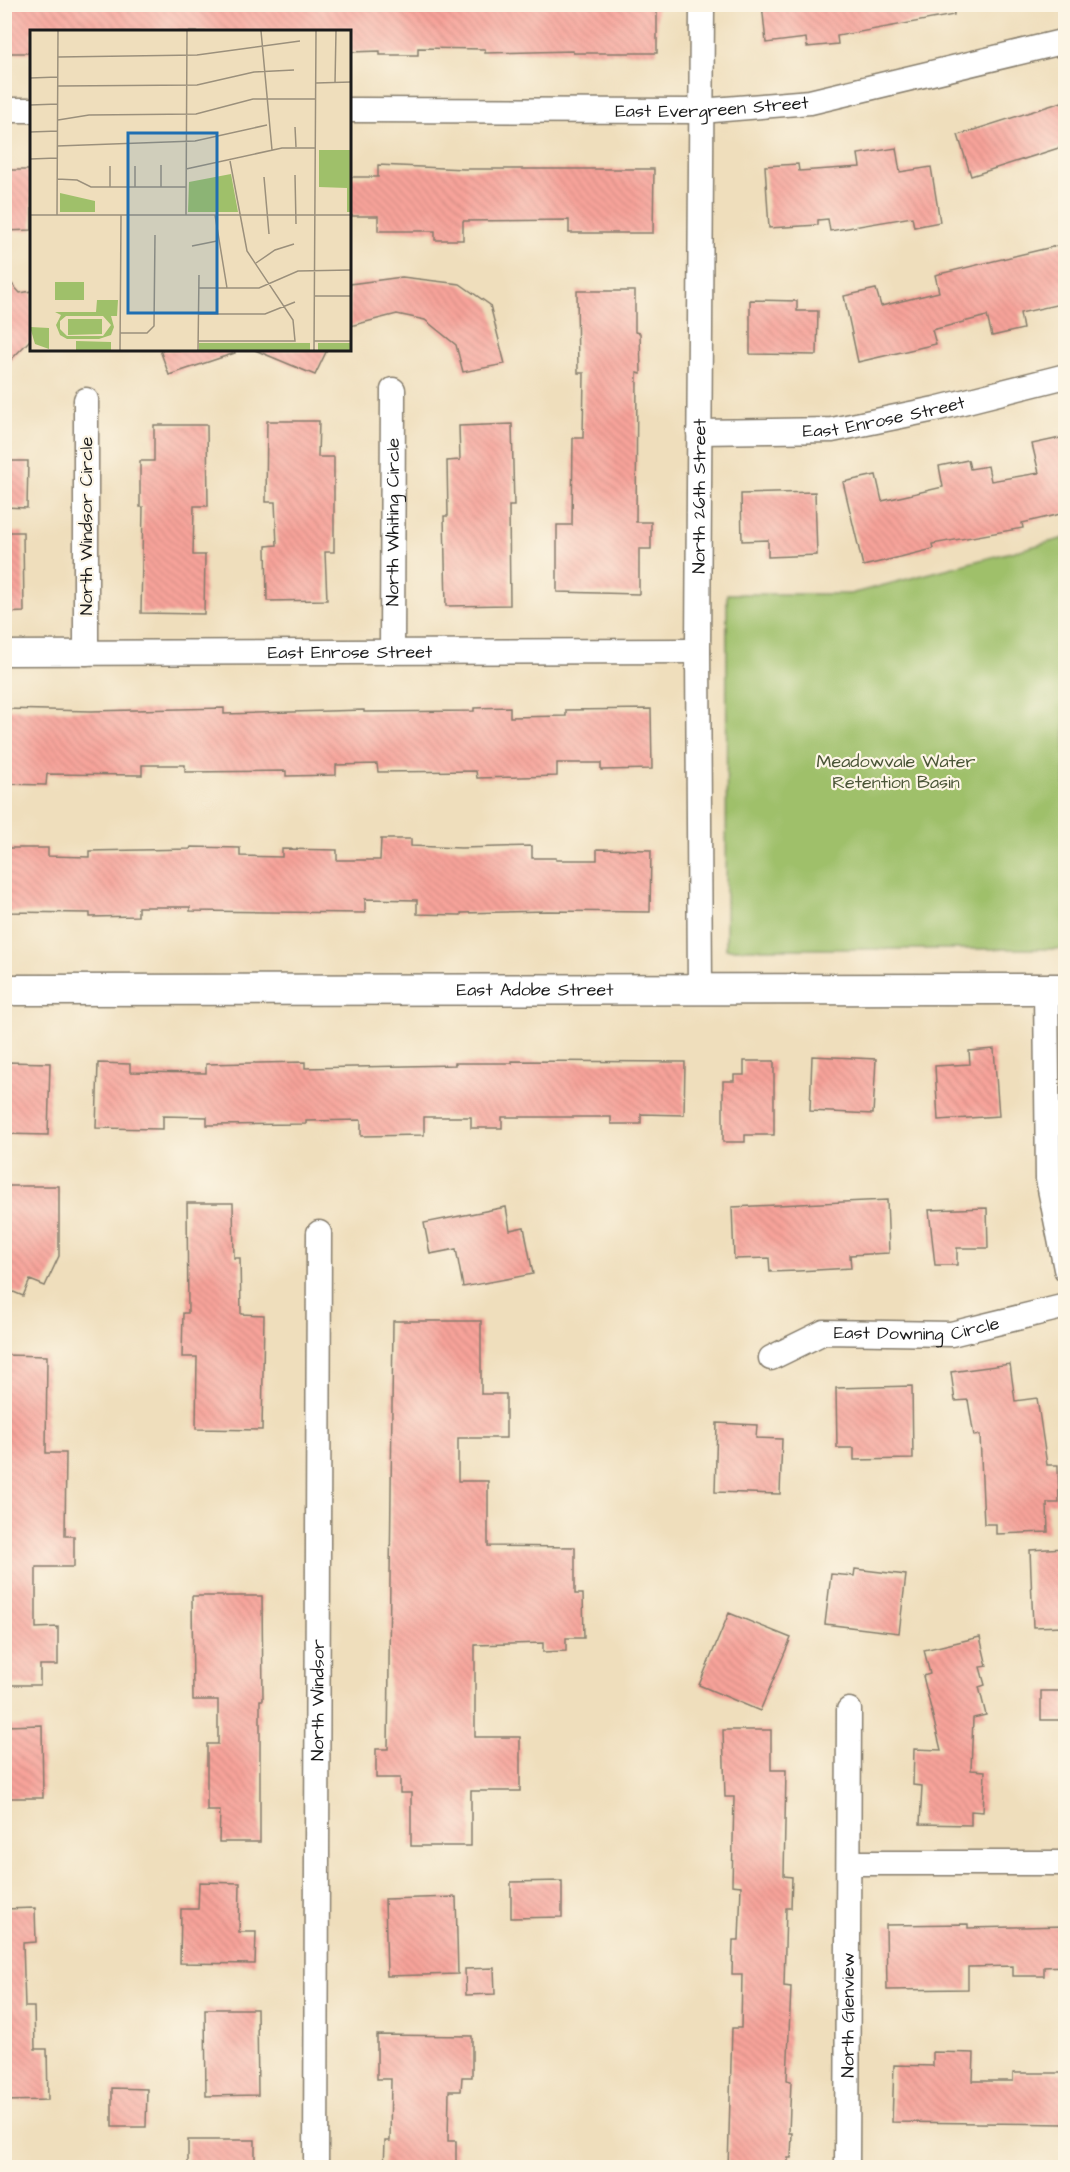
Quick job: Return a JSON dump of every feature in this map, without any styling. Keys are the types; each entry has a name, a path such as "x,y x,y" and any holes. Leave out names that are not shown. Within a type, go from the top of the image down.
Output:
{"street":[{"name":"North 26th Street","path":"700,990 698,651 702,4"},
{"name":"East Evergreen Street","path":"351,110 701,111 810,102 1065,41"},
{"path":"4,110 30,110"},
{"name":"East Enrose Street","path":"699,432 832,430 935,409 1065,376"},
{"name":"North Whiting Circle","path":"392,652 393,390"},
{"name":"North Windsor Circle","path":"86,400 86,653"},
{"name":"East Enrose Street","path":"4,653 698,651"},
{"path":"1056,989 1048,1179 1065,1269"},
{"name":"East Adobe Street","path":"4,990 1056,989"},
{"name":"North Windsor","path":"316,2168 319,1233"},
{"name":"East Downing Circle","path":"771,1358 824,1332 951,1334 1065,1306"},
{"name":"North Glenview","path":"847,2168 849,1710"},
{"path":"849,1863 1065,1863"}],"green space":[{"name":"Meadowvale Water Retention Basin","path":"1065,538 1065,949 726,949 727,594 850,594"}],"building":[{"path":"4,4 657,4 657,53 573,53 573,51 485,53 485,49 418,48 418,55 380,55 380,51 351,52 351,30 30,30 30,53 4,53"},
{"path":"762,4 953,4 954,15 837,36 838,44 807,47 806,38 766,43"},
{"path":"1065,101 1065,146 971,176 958,135"},
{"path":"896,148 900,172 931,167 940,222 914,227 912,217 830,231 828,219 818,220 818,225 769,228 765,166 798,164 799,171 860,167 858,154"},
{"path":"378,165 464,169 654,169 653,233 569,233 569,220 463,221 463,240 435,240 435,231 378,231 378,216 351,216 351,177 378,177"},
{"path":"4,170 30,170 30,230 4,231"},
{"path":"1065,244 1065,303 1020,313 1023,329 992,336 987,316 932,330 936,344 858,362 844,296 876,289 881,306 939,292 935,275"},
{"path":"4,275 20,293 30,291 30,340 4,367"},
{"path":"402,277 460,284 490,305 505,364 463,372 456,345 425,320 397,314 351,326 351,284"},
{"path":"577,291 635,291 635,332 640,333 641,374 637,373 636,522 651,522 651,549 639,549 639,594 557,592 557,525 572,525 573,438 583,438 584,373 578,373"},
{"path":"750,300 797,301 797,311 818,311 817,355 750,354"},
{"path":"160,351 234,351 235,353 169,375"},
{"path":"257,351 327,351 315,375"},
{"path":"267,421 319,421 318,457 334,457 334,552 325,552 327,600 267,601 266,546 277,545 275,502 266,502"},
{"path":"512,424 514,506 509,506 510,605 446,606 444,516 448,516 447,461 460,460 459,426"},
{"path":"154,425 207,425 208,506 194,506 193,555 205,555 204,614 141,613 143,507 140,507 140,461 154,461"},
{"path":"1065,437 1065,513 1022,523 1023,528 932,544 933,549 863,566 843,482 876,475 882,501 943,487 939,466 968,460 970,469 988,466 991,481 1039,473 1032,444"},
{"path":"4,461 28,461 27,508 4,507"},
{"path":"815,492 817,555 768,557 768,540 742,541 741,494"},
{"path":"4,532 23,532 24,612 4,613"},
{"path":"510,707 510,717 566,716 566,710 651,709 652,769 601,770 601,763 557,763 557,776 477,778 476,771 378,772 377,764 336,765 336,775 286,776 286,771 185,772 185,765 142,765 142,775 47,774 46,785 4,784 4,709 91,711 224,708 224,714 364,710 364,712 474,711 474,708"},
{"path":"381,839 411,839 411,846 461,848 532,846 532,858 556,858 556,860 597,860 597,849 651,850 650,912 548,911 461,913 461,915 417,914 417,900 365,899 365,913 190,911 190,907 138,907 138,916 90,917 90,913 4,912 4,848 48,848 48,856 89,857 89,851 190,849 191,847 240,848 240,856 282,857 282,849 337,850 337,860 380,860"},
{"path":"994,1049 999,1116 938,1120 935,1066 970,1064 969,1051"},
{"path":"812,1056 876,1059 873,1114 810,1111"},
{"path":"512,1061 685,1062 684,1115 641,1114 641,1124 611,1124 611,1117 502,1117 502,1128 471,1128 471,1117 424,1117 424,1135 361,1136 361,1120 306,1121 306,1124 207,1125 207,1117 163,1116 163,1129 96,1128 98,1063 130,1064 130,1072 206,1073 206,1064 305,1062 305,1068 455,1065 455,1063 512,1063"},
{"path":"744,1061 774,1061 774,1135 745,1135 745,1142 723,1142 723,1081 734,1081 734,1075 744,1075"},
{"path":"4,1062 50,1063 48,1135 4,1134"},
{"path":"4,1186 59,1186 59,1256 45,1286 30,1280 23,1296 4,1288"},
{"path":"887,1200 889,1253 850,1255 851,1268 770,1272 769,1258 734,1259 732,1207"},
{"path":"187,1203 233,1203 234,1258 240,1258 241,1314 264,1315 262,1430 196,1429 197,1357 182,1357 183,1313 188,1313"},
{"path":"506,1207 510,1230 524,1227 533,1274 463,1287 456,1249 430,1254 424,1223"},
{"path":"987,1208 988,1248 957,1248 957,1265 935,1265 929,1210"},
{"path":"393,1321 481,1321 481,1394 506,1394 506,1438 458,1438 458,1481 488,1481 488,1546 575,1547 575,1594 583,1594 584,1638 566,1638 566,1651 543,1652 543,1643 475,1645 475,1737 520,1737 520,1791 471,1791 471,1846 411,1846 411,1793 400,1793 400,1778 376,1778 376,1749 388,1749"},
{"path":"4,1355 47,1356 46,1453 66,1453 65,1536 74,1536 74,1567 36,1567 36,1628 58,1627 58,1665 40,1665 40,1685 4,1685"},
{"path":"1010,1364 1015,1401 1037,1398 1047,1465 1058,1465 1059,1503 1047,1503 1048,1532 996,1534 996,1524 984,1524 980,1435 974,1436 968,1400 955,1401 951,1372"},
{"path":"912,1386 913,1459 854,1460 854,1448 837,1448 836,1388"},
{"path":"717,1423 757,1425 756,1438 782,1439 780,1494 715,1492"},
{"path":"1065,1548 1065,1626 1033,1627 1030,1550"},
{"path":"855,1569 906,1575 899,1633 825,1624 831,1574 854,1576"},
{"path":"192,1596 262,1596 263,1700 260,1700 260,1842 219,1842 220,1811 207,1811 207,1744 218,1744 218,1700 193,1700"},
{"path":"729,1613 791,1638 760,1711 699,1685"},
{"path":"980,1637 987,1666 980,1667 985,1685 979,1687 986,1715 973,1718 971,1770 985,1771 983,1812 971,1811 971,1825 920,1824 922,1786 913,1785 914,1749 941,1750 923,1676 930,1674 924,1650"},
{"path":"1041,1691 1065,1691 1065,1720 1041,1720"},
{"path":"42,1725 43,1798 4,1798 4,1726"},
{"path":"723,1730 771,1730 771,1770 786,1770 784,1876 792,1877 791,1908 786,1908 784,1986 791,1987 787,2080 791,2081 789,2133 792,2133 791,2158 788,2158 788,2168 728,2168 732,2028 741,2028 742,1974 732,1974 733,1940 739,1940 741,1886 732,1885 734,1797 725,1797"},
{"path":"562,1881 562,1917 511,1918 511,1882"},
{"path":"199,1882 240,1883 239,1932 256,1932 255,1964 180,1963 181,1909 198,1909"},
{"path":"456,1897 458,1974 387,1976 385,1899"},
{"path":"35,1908 36,1942 23,1943 25,2007 34,2007 35,2049 47,2049 48,2100 4,2101 4,1909"},
{"path":"968,1924 968,1928 1065,1926 1065,1966 1044,1967 1044,1976 1013,1976 1013,1966 968,1967 968,1989 887,1990 886,1925"},
{"path":"494,1968 495,1994 466,1995 465,1969"},
{"path":"205,2009 257,2009 258,2095 206,2096"},
{"path":"377,2035 472,2036 472,2077 462,2077 461,2091 449,2091 448,2141 456,2141 456,2168 384,2168 385,2141 390,2141 391,2079 377,2079"},
{"path":"933,2052 974,2053 973,2081 1013,2081 1013,2073 1065,2073 1065,2124 892,2122 894,2065 933,2066"},
{"path":"112,2088 147,2089 146,2127 112,2127"},
{"path":"188,2140 255,2140 255,2168 188,2168"}]}
